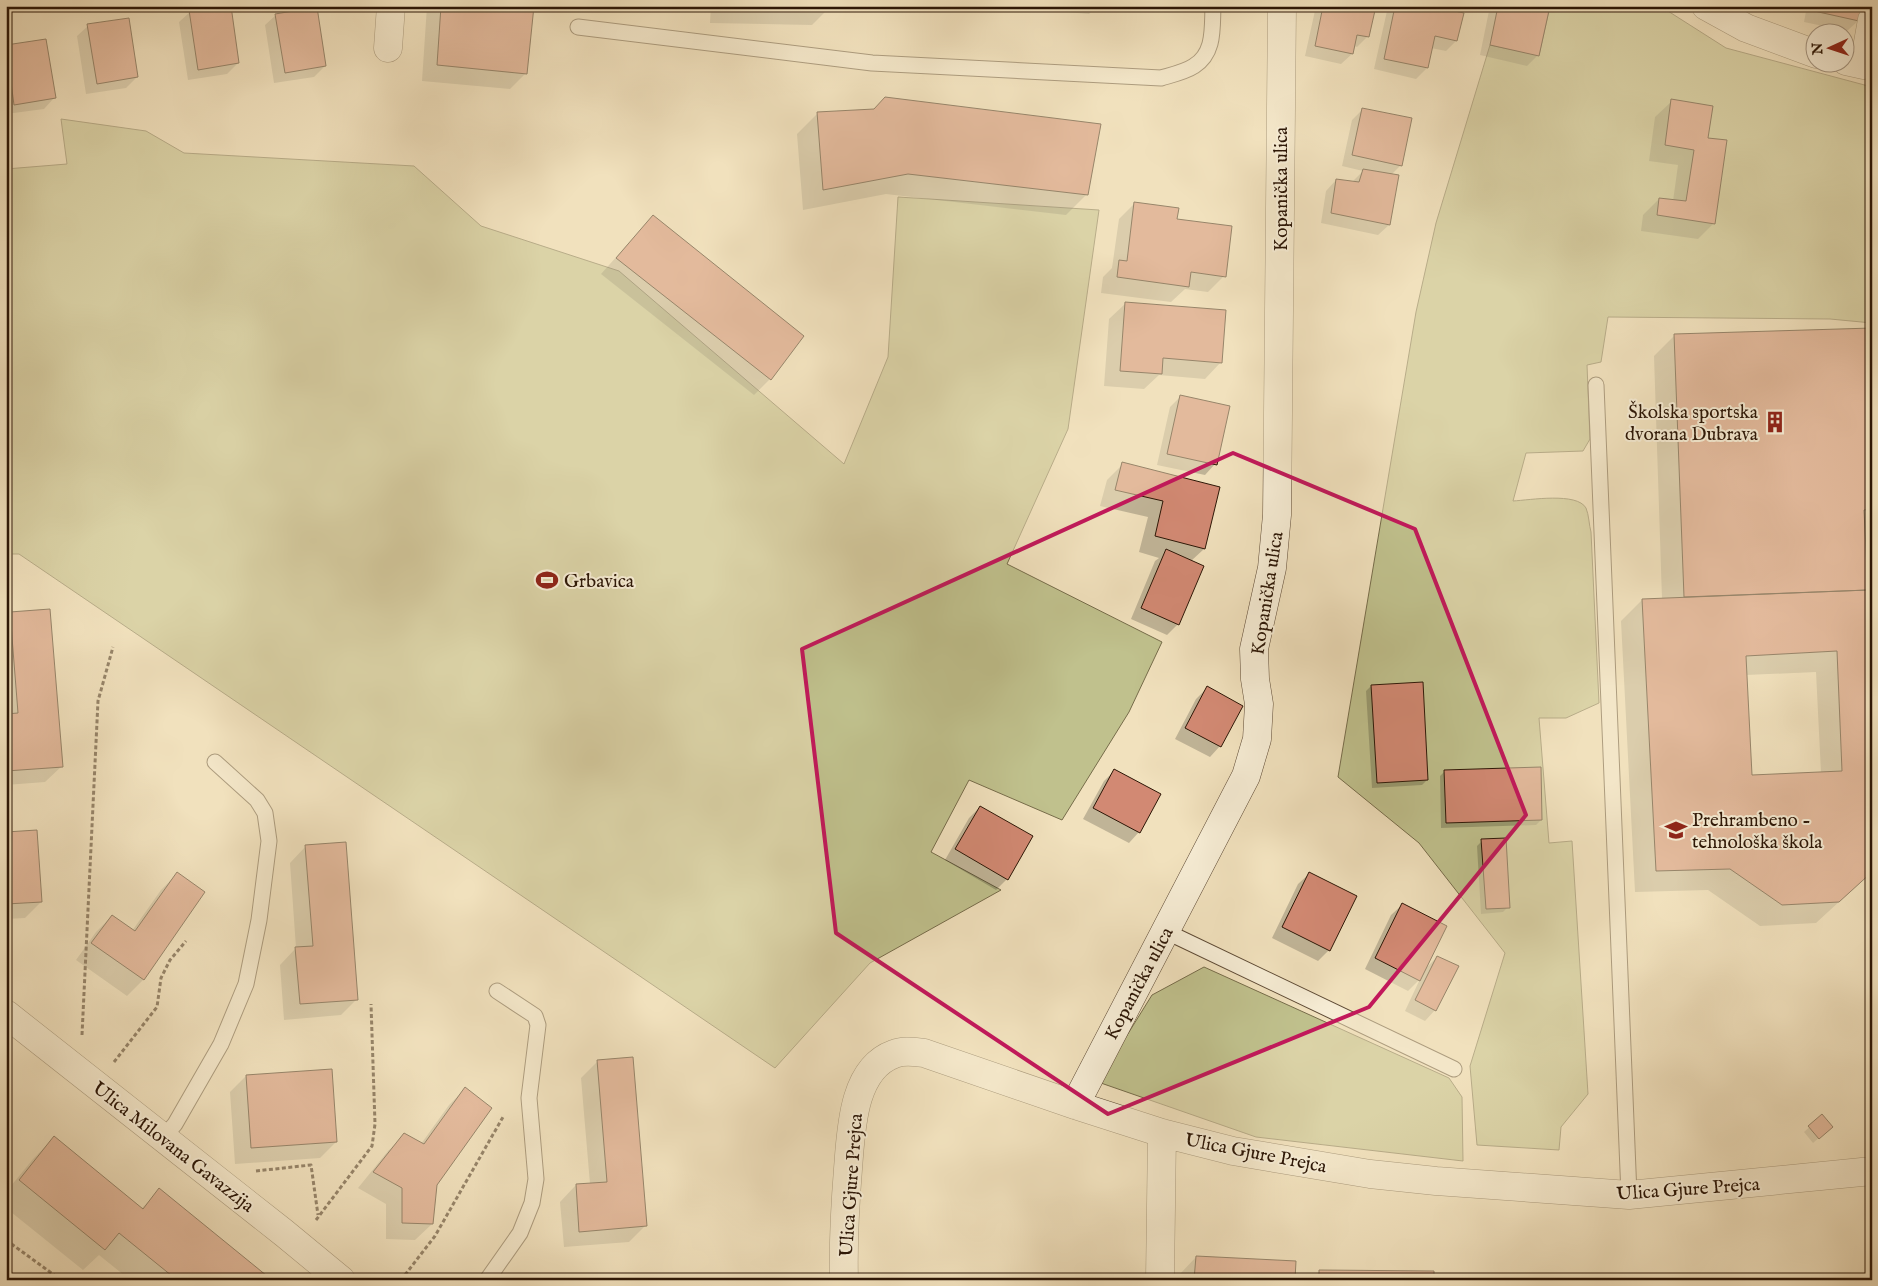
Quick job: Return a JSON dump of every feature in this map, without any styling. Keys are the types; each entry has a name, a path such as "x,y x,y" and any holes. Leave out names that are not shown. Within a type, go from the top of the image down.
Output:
{"street":[{"path":"388,48 391,6"},
{"name":"Kopanička ulica","path":"1075,1105 1246,776 1257,739 1259,704 1255,679 1254,650 1272,568 1278,515 1282,6"},
{"path":"1706,6 1749,17 1806,48"},
{"path":"1856,60 1872,20"},
{"name":"Ulica Milovana Gavazzija","path":"6,1014 341,1280"},
{"name":"Ulica Gjure Prejca","path":"844,1280 843,1228 853,1119 859,1092 865,1080 882,1060 894,1054 909,1051 924,1053 1162,1133 1233,1150 1370,1174 1629,1196 1872,1171"},
{"path":"1160,1280 1162,1133"}],"lane":[{"path":"578,27 872,63 1161,78 1194,67 1207,55 1212,39 1213,6"},
{"path":"1596,385 1629,1196"},
{"path":"163,1138 175,1124 221,1044 246,984 259,920 269,841 265,813 257,800 215,762"},
{"path":"1165,931 1454,1068"},
{"path":"487,1280 520,1233 532,1203 536,1179 529,1098 538,1025 535,1016 497,991"}],"path":[{"path":"80,1040 83,1032 98,700 113,647"},
{"path":"113,1064 157,1006 160,978 170,960 186,942"},
{"path":"314,1222 372,1146 375,1124 371,1004"},
{"path":"401,1280 434,1236 503,1117"},
{"path":"248,1172 311,1166 318,1216"},
{"path":"6,1240 61,1280"}],"highlighted area":[{"path":"1233,453 1415,529 1526,815 1369,1007 1108,1114 836,933 802,649"}],"green space":[{"path":"1550,6 1660,6 1726,48 1806,69 1806,72 1816,72 1872,87 1872,323 1830,319 1608,317 1601,362 1587,365 1590,439 1583,451 1526,453 1513,501 1563,498 1581,503 1586,508 1591,532 1599,703 1566,718 1539,718 1549,843 1572,841 1588,1094 1561,1127 1559,1150 1477,1145 1470,1066 1505,953 1419,843 1338,777 1416,312 1436,223 1490,45 1539,55"},
{"path":"61,119 146,131 184,153 414,166 481,226 619,271 844,464 888,357 898,197 1099,210 1068,429 1007,564 1162,642 1129,712 1062,820 969,780 931,852 1001,890 870,963 775,1068 19,554 6,554 6,169 67,164"},
{"path":"1204,967 1449,1078 1462,1097 1463,1161 1256,1137 1098,1082 1152,995"}],"building":[{"path":"215,6 231,6 239,63 198,70 189,10"},
{"path":"441,6 534,6 527,74 437,65"},
{"path":"1323,6 1376,6 1369,37 1357,35 1353,54 1315,46"},
{"path":"1395,6 1432,6 1464,13 1457,41 1435,36 1428,68 1384,59"},
{"path":"1498,6 1550,6 1539,56 1490,45"},
{"path":"1815,6 1862,6 1859,21 1814,11"},
{"path":"317,7 326,66 285,73 275,14"},
{"path":"129,18 138,77 97,84 87,24"},
{"path":"46,39 56,98 14,105 6,45"},
{"path":"885,97 1101,124 1088,195 908,174 823,190 817,112 874,109"},
{"path":"1671,99 1713,106 1708,138 1727,140 1715,224 1657,215 1659,198 1686,201 1694,150 1665,145"},
{"path":"1362,108 1412,118 1402,166 1352,155"},
{"path":"1363,169 1399,175 1390,225 1331,213 1336,179 1359,182"},
{"path":"1134,202 1179,208 1177,219 1232,226 1226,277 1191,272 1189,287 1117,277 1119,260 1127,261"},
{"path":"653,215 804,336 771,380 616,258"},
{"path":"1125,302 1226,310 1222,363 1163,358 1162,374 1120,371"},
{"name":"Školska sportska dvorana Dubrava","path":"1872,328 1872,509 1864,510 1868,590 1684,597 1674,334"},
{"path":"1180,395 1230,406 1217,465 1167,454"},
{"path":"1122,462 1220,487 1205,549 1155,536 1163,501 1115,490"},
{"path":"1166,549 1204,566 1179,625 1141,608"},
{"path":"1872,590 1872,872 1839,902 1782,905 1730,869 1656,871 1642,599","holes":["1837,651 1842,771 1752,775 1746,656"]},
{"path":"50,609 63,767 6,771 6,714 18,713 10,612"},
{"path":"1423,682 1428,780 1377,783 1371,685"},
{"path":"1207,686 1243,706 1221,747 1185,728"},
{"path":"1541,767 1542,820 1446,823 1444,770"},
{"path":"1114,769 1161,794 1140,833 1093,808"},
{"path":"980,806 1033,836 1008,880 955,849"},
{"path":"37,830 42,902 6,904 6,832"},
{"path":"1506,838 1510,908 1486,909 1481,839"},
{"path":"346,842 358,1000 300,1004 295,947 313,946 305,845"},
{"path":"177,872 205,892 144,980 91,943 112,915 135,931"},
{"path":"1309,872 1357,896 1330,951 1282,927"},
{"path":"1402,903 1447,926 1420,981 1375,958"},
{"path":"1437,956 1459,966 1436,1011 1415,1000"},
{"path":"633,1057 647,1226 579,1232 576,1184 607,1182 597,1060"},
{"path":"332,1069 337,1142 251,1148 246,1075"},
{"path":"465,1087 492,1108 437,1185 433,1224 402,1223 402,1188 373,1172 404,1133 424,1144"},
{"path":"1822,1114 1833,1127 1819,1139 1808,1126"},
{"path":"54,1136 143,1209 159,1188 272,1280 177,1280 119,1233 105,1250 19,1180"},
{"path":"1196,1256 1296,1261 1295,1280 1194,1280"},
{"path":"1319,1270 1434,1271 1434,1280 1319,1280"}],"place":[{"name":"Školska sportska dvorana Dubrava","path":"1775,422"},
{"name":"Grbavica","path":"547,580"},
{"name":"Prehrambeno - tehnološka škola","path":"1676,830"}]}
